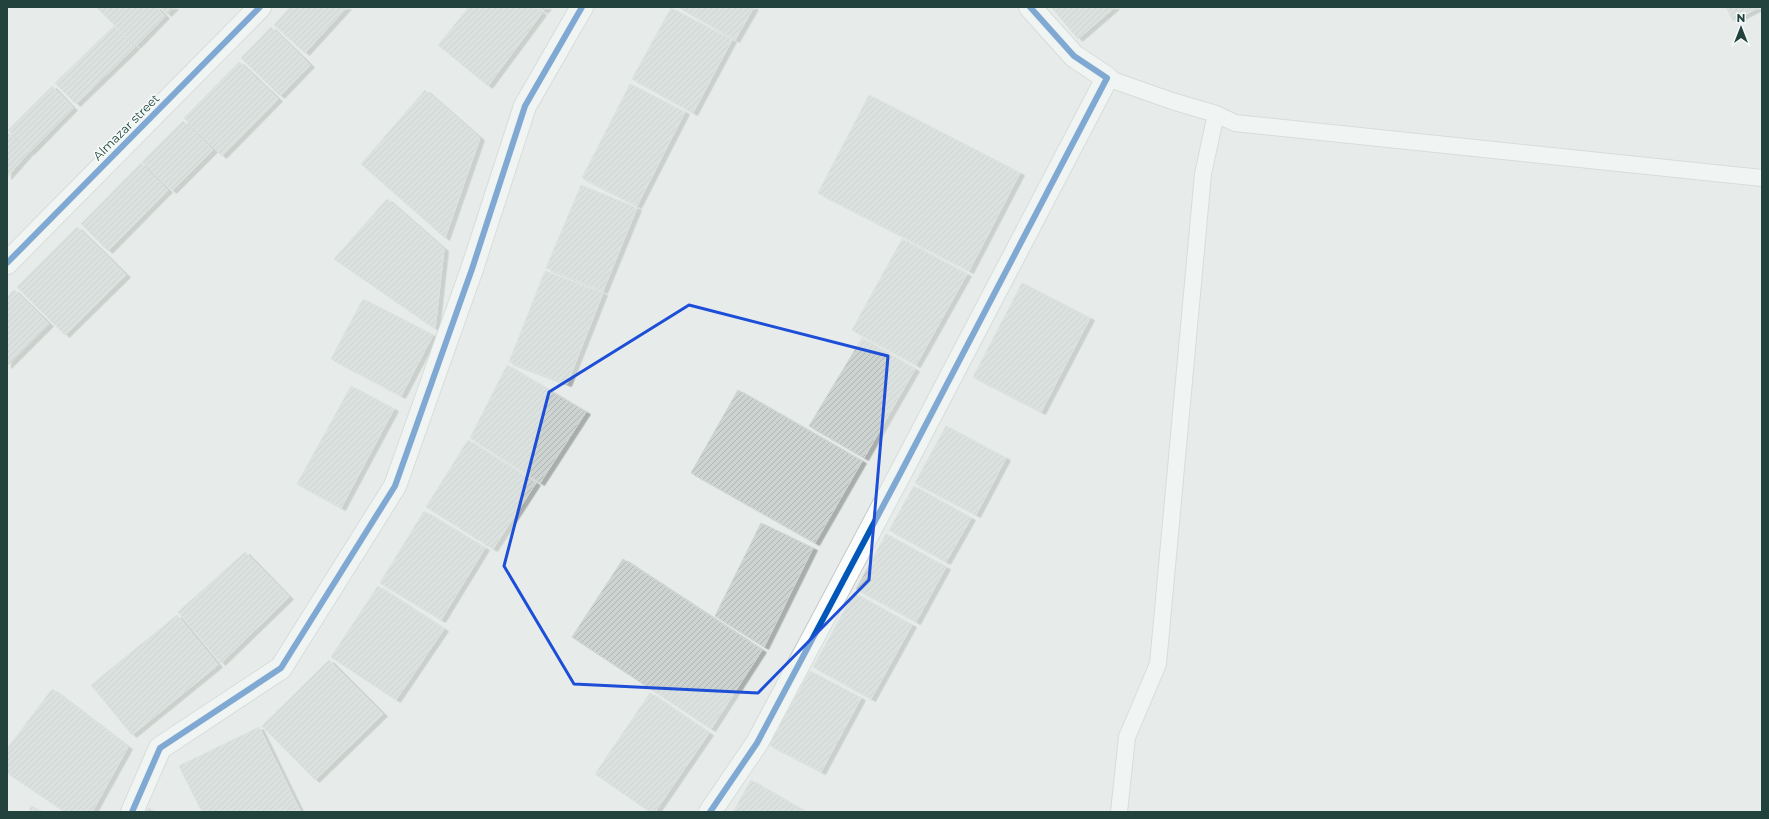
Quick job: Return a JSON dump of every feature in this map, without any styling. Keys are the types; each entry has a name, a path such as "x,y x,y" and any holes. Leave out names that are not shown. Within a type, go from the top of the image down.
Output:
{"street":[{"name":"Almazar street","path":"7,263 260,7"},
{"path":"132,812 160,748 281,668 396,486 472,269 525,106 582,7"},
{"path":"710,812 757,743 904,467 1107,78 1074,56 1030,7"}],"lane":[{"path":"1107,78 1216,114 1235,123 1762,178"},
{"path":"1119,812 1127,737 1158,664 1203,174 1216,114"}],"highlighted area":[{"path":"689,305 888,356 869,580 758,693 574,684 504,566 549,392"}],"building":[{"path":"96,7 156,7 165,16 136,46"},
{"path":"160,7 174,7 167,14"},
{"path":"290,7 347,7 305,53 274,25"},
{"path":"469,7 535,7 542,13 488,86 438,45"},
{"path":"538,7 547,7 543,11"},
{"path":"678,7 754,7 735,40"},
{"path":"1051,7 1115,7 1078,39"},
{"path":"1726,7 1760,7 1733,21"},
{"path":"671,8 732,40 693,113 632,79"},
{"path":"114,26 135,47 76,104 55,83"},
{"path":"271,27 310,65 280,96 241,58"},
{"path":"239,62 278,99 222,156 184,118"},
{"path":"630,84 685,112 637,206 582,178"},
{"path":"52,86 73,108 30,152 8,130"},
{"path":"425,90 480,138 445,238 361,164"},
{"path":"869,95 1020,173 969,271 818,193"},
{"path":"183,121 213,150 172,191 142,162"},
{"path":"7,132 29,152 7,177"},
{"path":"141,163 168,190 108,251 81,224"},
{"path":"581,185 637,208 603,291 546,268"},
{"path":"387,199 444,249 435,329 334,259"},
{"path":"77,227 126,275 65,335 17,287"},
{"path":"902,239 967,274 916,365 852,330"},
{"path":"545,271 603,293 567,384 509,362"},
{"path":"1022,283 1090,318 1041,412 973,377"},
{"path":"14,290 49,324 7,366 7,297"},
{"path":"363,299 433,335 401,396 331,359"},
{"path":"862,338 915,369 864,458 809,426"},
{"path":"507,365 586,412 540,483 470,438"},
{"path":"351,386 394,409 341,508 297,484"},
{"path":"738,390 862,461 815,543 691,473"},
{"path":"946,426 1006,458 976,515 915,483"},
{"path":"468,440 536,483 493,549 426,507"},
{"path":"914,486 971,518 946,562 889,530"},
{"path":"424,511 485,548 441,620 380,583"},
{"path":"761,523 813,548 764,647 715,616"},
{"path":"886,534 946,567 916,622 856,589"},
{"path":"245,552 289,597 221,663 178,612"},
{"path":"623,559 762,650 711,729 572,637"},
{"path":"378,586 444,629 396,700 331,657"},
{"path":"854,593 912,625 871,699 813,667"},
{"path":"177,615 218,665 132,735 91,685"},
{"path":"329,660 383,714 315,780 262,726"},
{"path":"810,671 861,698 821,772 769,745"},
{"path":"52,689 128,747 92,812 65,812 7,773 7,749"},
{"path":"650,693 709,733 655,812 650,812 595,774"},
{"path":"259,727 300,811 202,812 179,766"},
{"path":"751,780 806,812 733,812"},
{"path":"31,806 43,812 29,812"},
{"path":"148,808 156,812 145,812"}],"cycle path":[{"path":"7,263 260,7"},
{"path":"132,812 160,748 281,668 395,486 472,269 525,106 582,7"},
{"path":"710,812 757,743 900,474 1107,78 1074,56 1030,7"}]}
